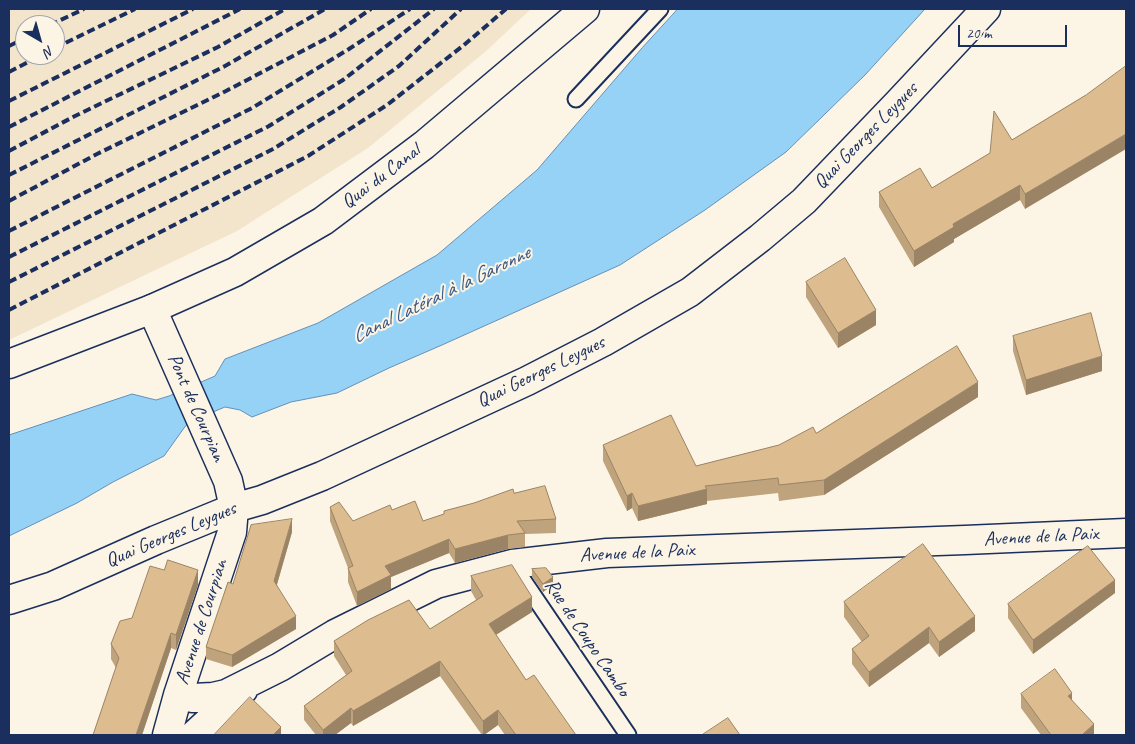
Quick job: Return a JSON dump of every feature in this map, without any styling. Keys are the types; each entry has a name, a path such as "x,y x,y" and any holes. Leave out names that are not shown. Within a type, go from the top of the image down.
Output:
{"street":[{"name":"Quai du Canal","path":"9,364 158,320 234,272 323,221 424,145 585,9"},
{"name":"Quai Georges Leygues","path":"9,600 52,586 234,508 262,500 322,476 527,381 602,342 690,292 804,201 900,102 986,9"},
{"name":"Pont de Courpian","path":"158,320 228,481 234,508"},
{"name":"Avenue de Courpian","path":"168,735 178,695 232,532 234,508"},
{"name":"Avenue de la Paix","path":"178,695 193,698 226,694 280,667 335,634 436,584 512,564 607,553 1126,533"},
{"path":"194,735 253,680"}],"lane":[{"path":"576,98 660,9"},
{"name":"Rue de Coupo Cambo","path":"512,564 628,735"}],"shaded area":[{"path":"9,9 531,9 485,52 368,148 237,231 9,340"}],"water":[{"name":"Canal Latéral à la Garonne","path":"678,9 925,9 865,75 786,152 705,210 620,265 337,393 291,402 252,417 240,410 225,407 189,422 164,456 77,503 9,536 9,435 132,394 156,400 169,396 215,376 225,359 318,323 437,255 537,170"}],"building":[{"path":"1126,66 1126,134 1025,194 1020,185 953,224 954,227 914,251 879,192 920,168 932,188 990,153 994,111 1012,140 1086,95"},
{"path":"845,258 876,310 838,333 806,282"},
{"path":"1091,313 1102,356 1026,380 1013,336"},
{"path":"957,346 978,382 824,480 779,485 778,478 705,486 707,489 638,506 632,493 627,496 603,445 671,415 696,466 779,445 813,427 816,433"},
{"path":"545,486 556,519 517,521 525,533 508,535 455,549 449,539 385,566 391,575 357,592 348,568 353,566 330,507 339,502 353,521 390,505 392,510 415,501 423,521 444,514 444,511 513,489 514,493"},
{"path":"292,519 274,581 296,616 232,655 206,647 228,582 233,584 251,525"},
{"path":"923,544 975,616 939,642 929,627 869,672 852,649 869,636 844,602"},
{"path":"1088,546 1115,580 1033,640 1008,604"},
{"path":"168,560 198,570 176,635 171,633 136,735 93,735 119,658 111,644 120,621 132,618 150,566 164,570"},
{"path":"512,565 532,597 489,624 526,680 534,675 576,735 516,735 498,710 483,721 440,661 353,711 351,708 323,730 304,706 352,671 334,641 368,620 409,600 430,629 483,596 471,576"},
{"path":"546,568 553,577 543,584 532,569"},
{"path":"1055,669 1072,693 1068,696 1094,724 1082,735 1051,735 1021,694"},
{"path":"250,697 281,727 273,735 214,735"},
{"path":"728,718 740,735 702,735"}],"railway":[{"path":"65,18 84,9"},
{"path":"65,43 135,9"},
{"path":"9,101 193,9"},
{"path":"9,127 240,9"},
{"path":"9,151 75,116 218,47 285,9"},
{"path":"9,175 225,66 325,9"},
{"path":"9,201 97,154 226,91 333,35 371,9"},
{"path":"9,231 252,108 349,49 410,9"},
{"path":"9,257 269,126 343,80 434,9"},
{"path":"9,282 273,149 341,107 399,66 461,9"},
{"path":"9,310 308,156 387,105 464,45 506,9"},
{"path":"9,46 15,43"},
{"path":"9,72 23,65"}]}
